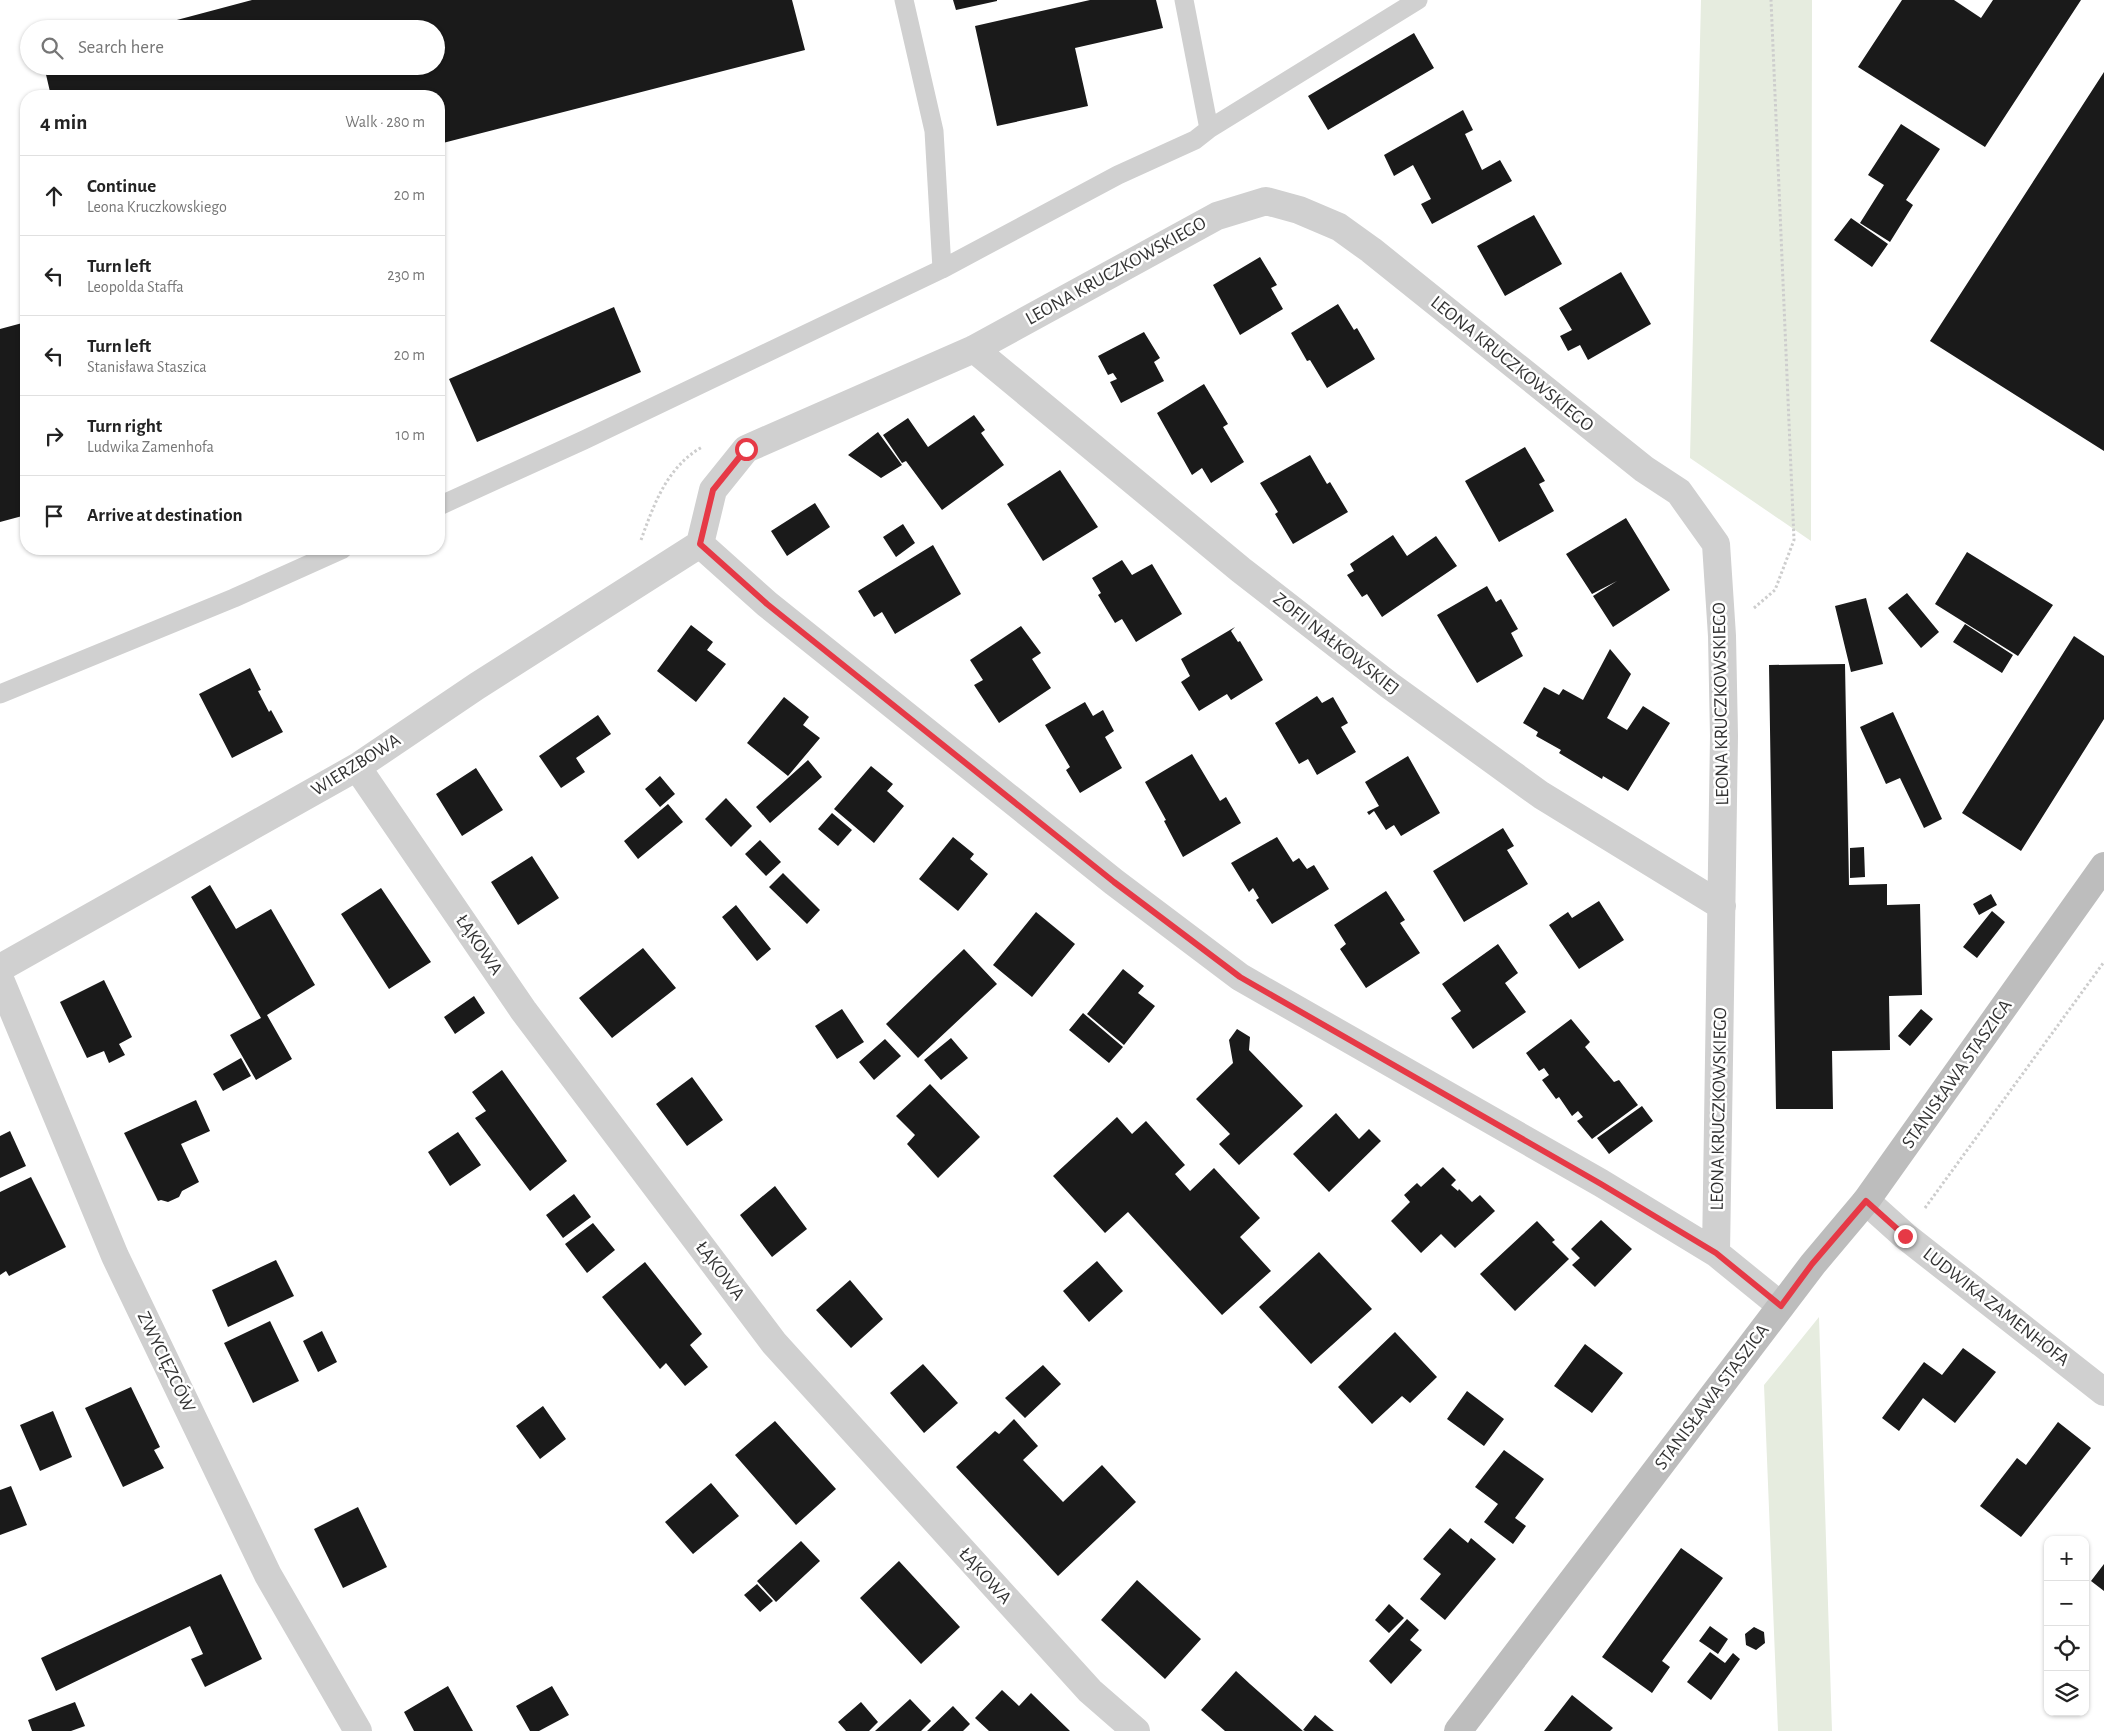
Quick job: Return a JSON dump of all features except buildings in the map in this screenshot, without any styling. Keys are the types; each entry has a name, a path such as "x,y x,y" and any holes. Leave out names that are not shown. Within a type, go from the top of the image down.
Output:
{"main road":[{"name":"STANISŁAWA STASZICA","path":"1458,1731 1812,1264 1866,1201 2104,866"}],"street":[{"name":"LEONA KRUCZKOWSKIEGO","path":"700,544 713,490 746,449 974,349 1217,216 1266,201 1299,210 1339,227 1371,250 1644,469 1679,492 1716,544 1722,636 1724,736 1716,1253"},
{"name":"ZOFII NAŁKOWSKIEJ","path":"974,349 1241,570 1389,685 1541,795 1722,906"},
{"name":"WIERZBOWA","path":"0,968 357,767 477,686 700,544"},
{"path":"700,544 767,604 975,771 1114,882 1240,977 1601,1184 1716,1253 1781,1306"},
{"name":"ŁĄKOWA","path":"357,767 524,1010 774,1343 1090,1692 1136,1731"},
{"name":"ZWYCIĘZCÓW","path":"0,979 115,1256 268,1575 358,1731"},
{"name":"LUDWIKA ZAMENHOFA","path":"1866,1201 1905,1236 2104,1392"}],"lane":[{"path":"904,0 934,131 942,269"},
{"path":"1184,0 1209,129"},
{"path":"445,503 584,440 942,269 1118,175 1195,140 1209,129 1418,0"},
{"path":"0,694 234,598 330,555"}],"path":[{"path":"1722,636 1775,590 1794,540 1771,0"},
{"path":"637,545 664,486 678,466 705,446"}],"shaded area":[{"path":"1701,0 1812,0 1811,541 1690,458"},
{"path":"1819,1317 1832,1731 1778,1731 1764,1385"}],"route":[{"path":"746,449 713,490 700,544 767,604 1114,882 1240,977 1601,1184 1716,1253 1781,1306 1812,1264 1866,1201 1905,1236"}]}
